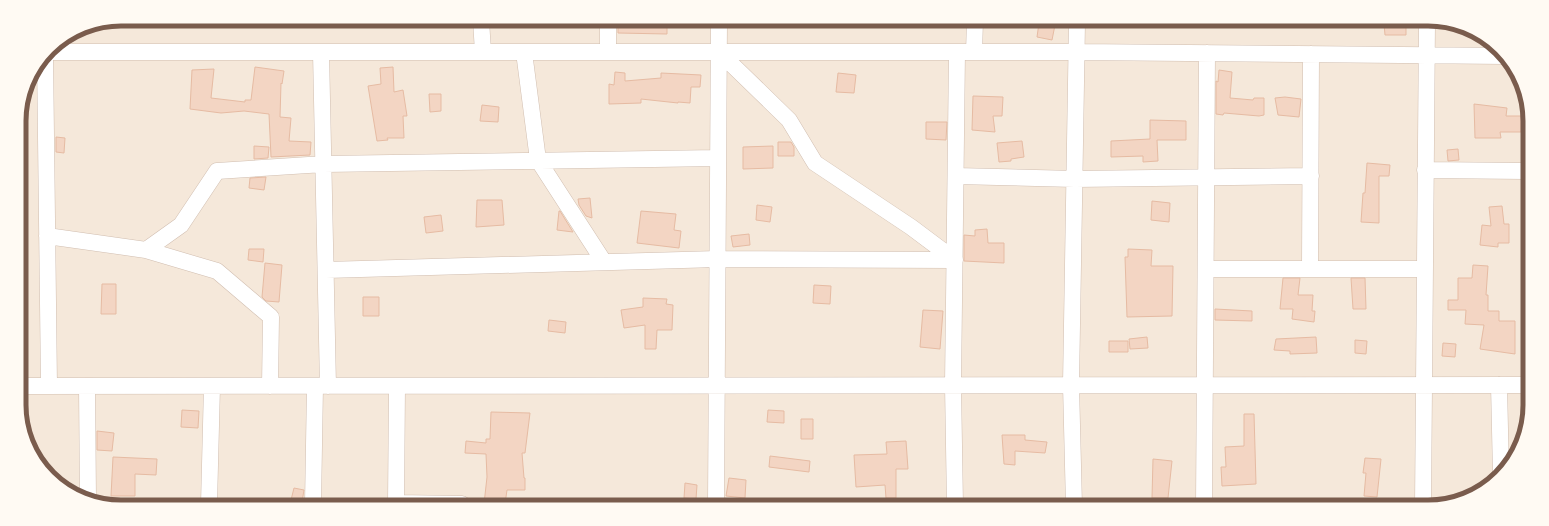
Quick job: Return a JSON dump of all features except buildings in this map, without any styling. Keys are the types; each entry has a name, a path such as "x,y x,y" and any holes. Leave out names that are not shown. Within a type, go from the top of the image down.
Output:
{"street":[{"path":"481,26 483,52"},
{"path":"608,26 608,52"},
{"path":"716,500 719,26"},
{"path":"974,52 975,26"},
{"path":"1074,500 1072,385 1077,26"},
{"path":"1423,500 1427,26"},
{"path":"56,52 1076,52 1497,56"},
{"path":"313,500 322,386 326,270 321,52"},
{"path":"524,52 538,160 604,262"},
{"path":"719,52 789,120 814,163 911,227 955,260"},
{"path":"955,500 953,385 957,52"},
{"path":"1204,500 1207,53"},
{"path":"1310,269 1312,54"},
{"path":"45,64 49,386"},
{"path":"146,250 181,225 217,171 324,164 718,158"},
{"path":"1425,170 1523,171"},
{"path":"956,176 1074,179 1310,176"},
{"path":"47,236 146,250 217,271 271,318 270,386"},
{"path":"326,270 718,259 955,260"},
{"path":"1206,269 1424,268"},
{"path":"1499,385 1501,465"},
{"path":"26,386 1523,385"},
{"path":"87,386 88,494"},
{"path":"209,500 212,386"},
{"path":"396,500 397,386"}],"shaded area":[{"path":"1428,26 1453,29 1476,39 1495,54 1510,73 1518,90 1521,102 1523,121 1523,405 1520,430 1507,458 1486,480 1476,487 1459,495 1434,500 121,500 96,497 73,487 54,472 39,453 29,430 26,405 26,115 29,96 33,85 42,68 50,58 73,39 96,29 108,27"}]}
